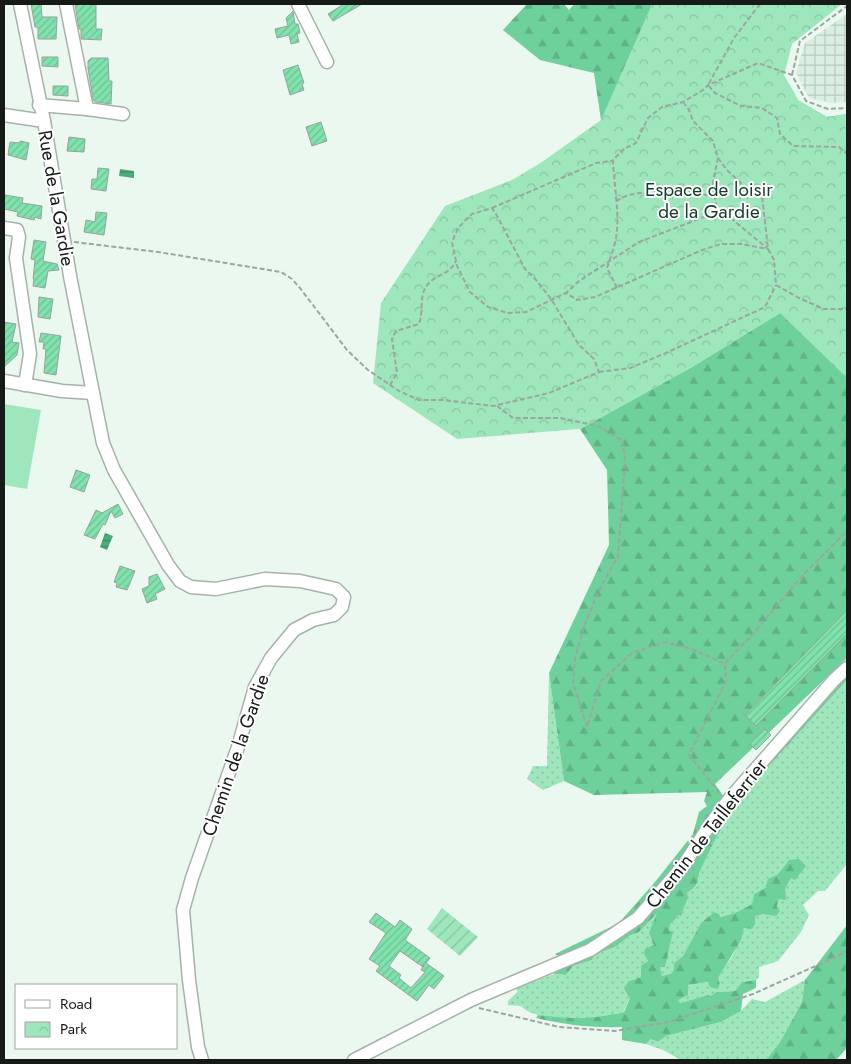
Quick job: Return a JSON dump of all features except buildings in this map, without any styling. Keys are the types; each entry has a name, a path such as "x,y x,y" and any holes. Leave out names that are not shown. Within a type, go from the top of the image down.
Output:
{"street":[{"name":"Rue de la Gardie","path":"20,4 39,105 44,121 92,394"},
{"path":"66,4 88,109"},
{"path":"298,4 327,62"},
{"path":"39,105 123,114"},
{"path":"4,115 44,121"},
{"path":"4,228 17,230 19,237 16,258 30,354 25,385"},
{"path":"4,381 92,394"},
{"name":"Chemin de la Gardie","path":"92,394 103,443 114,470 168,565 180,580 191,587 216,588 265,579 300,581 336,589 344,597 342,607 334,615 313,620 294,630 271,658 255,687 238,747 192,878 183,910 189,980 198,1047 202,1060"},
{"name":"Chemin de Tailleferrier","path":"354,1060 466,1003 590,950 638,918 692,855 709,826 727,803 834,680 847,668"}],"path":[{"path":"64,241 158,252 281,272 292,279 300,288 348,350 368,370 399,391 419,400 443,400 497,406 549,393 599,372 630,368 765,307 776,285 774,260 768,249 727,215 717,212 639,242 579,281 566,293 526,312 508,313 488,307 470,292 456,261 452,242 458,228 472,214 492,208 596,163 614,160 624,149 636,143 648,118 662,107 683,102 708,85 734,38 760,4"},
{"path":"847,6 800,41 792,75 806,101 828,109 847,108"},
{"path":"708,85 758,63 792,75"},
{"path":"708,85 715,93 728,100 741,106 762,108 777,118 780,134 793,146 839,147 847,154"},
{"path":"683,102 690,110 693,121 713,141 718,158 727,170 744,186 762,196 768,249"},
{"path":"717,212 714,182 718,158"},
{"path":"614,160 618,216 616,240 607,268 617,288"},
{"path":"616,201 628,195 672,188 716,198"},
{"path":"492,208 525,269 551,299 579,345 594,359 599,372"},
{"path":"566,293 577,300 595,297 721,244 741,244 768,249"},
{"path":"390,385 397,373 392,339 396,331 419,324 422,317 423,293 429,283 452,270 456,261"},
{"path":"776,285 824,309 847,309"},
{"path":"497,406 513,418 560,418 598,426 623,441 625,461 618,556 598,592 585,624 575,658 573,682 587,727 601,681 632,653 665,642 692,649 725,664"},
{"path":"727,803 689,755 726,681 725,664 802,576 847,531"},
{"path":"466,1003 559,1027 616,1031 670,1022 753,994 847,951"}],"shaded area":[{"path":"847,14 847,102 831,103 809,98 796,73 805,43"},
{"path":"120,169 134,171 134,178 119,176"},
{"path":"105,533 113,536 107,550 100,547"}],"green space":[{"path":"527,4 564,4 569,10 574,4 842,4 601,120 594,73 540,60 503,30"},
{"name":"Espace de loisir de la Gardie","path":"652,4 842,4 792,44 784,75 799,101 827,117 847,114 847,378 780,313 692,367 580,429 457,439 373,383 381,303 445,206 512,180 542,162 601,120"},
{"path":"799,101 827,117 847,114 847,658 715,784 729,804 847,673 847,680 739,799 718,834 699,873 697,882 687,893 688,897 681,916 679,915 670,925 669,931 673,931 665,967 660,967 662,976 673,973 674,963 683,956 701,923 714,912 719,914 720,917 735,913 752,904 754,894 765,888 768,879 778,874 789,860 799,859 806,866 795,880 791,878 785,889 786,900 779,899 777,907 780,911 776,916 763,914 755,916 755,924 752,929 744,928 741,940 718,978 720,984 717,989 710,987 708,982 688,985 688,995 678,1000 680,1003 708,995 711,996 716,992 735,991 742,982 756,980 756,988 743,994 741,1011 721,1022 666,1036 658,1042 651,1039 646,1044 622,1040 622,1027 579,1025 536,1018 538,1015 591,1018 624,1012 630,998 624,988 629,981 641,977 641,966 648,961 644,954 645,949 654,945 649,933 657,913 639,932 629,936 617,946 594,955 592,960 573,966 566,975 554,974 564,958 555,954 619,923 693,834 699,812 707,806 704,801 707,792 594,795 564,781 549,673 609,545 607,470 580,429 692,367 780,313"},
{"path":"4,404 41,410 27,489 4,485"},
{"path":"549,673 564,781 543,790 527,779 533,766 547,766"},
{"path":"847,680 847,864 825,891 818,891 803,905 809,915 801,932 778,961 759,967 759,977 756,980 742,982 735,991 716,992 711,996 708,995 680,1003 677,1000 687,985 709,982 720,984 718,978 734,953 743,931 753,917 761,914 776,916 779,899 791,878 789,860 778,874 768,879 765,888 754,894 752,904 735,913 719,917 714,912 701,923 683,956 674,963 673,973 662,976 660,967 672,931 668,931 670,925 679,915 681,916 686,893 699,879 699,873 718,834 739,799"},
{"path":"442,908 478,937 460,956 427,929"},
{"path":"657,912 654,945 641,977 629,981 630,998 623,1012 600,1018 570,1019 546,1017 527,1011 521,1006 508,1005 508,1001 518,991 515,988 554,974 566,975 573,966 592,960 593,955 617,946 629,936 639,932"},
{"path":"847,925 847,1048 836,1060 766,1060 780,1042 802,1002 805,980"},
{"path":"805,980 802,1002 780,1042 766,1060 681,1060 663,1050 646,1044 651,1039 658,1042 666,1036 721,1022 741,1011 752,999 765,1002"}]}
